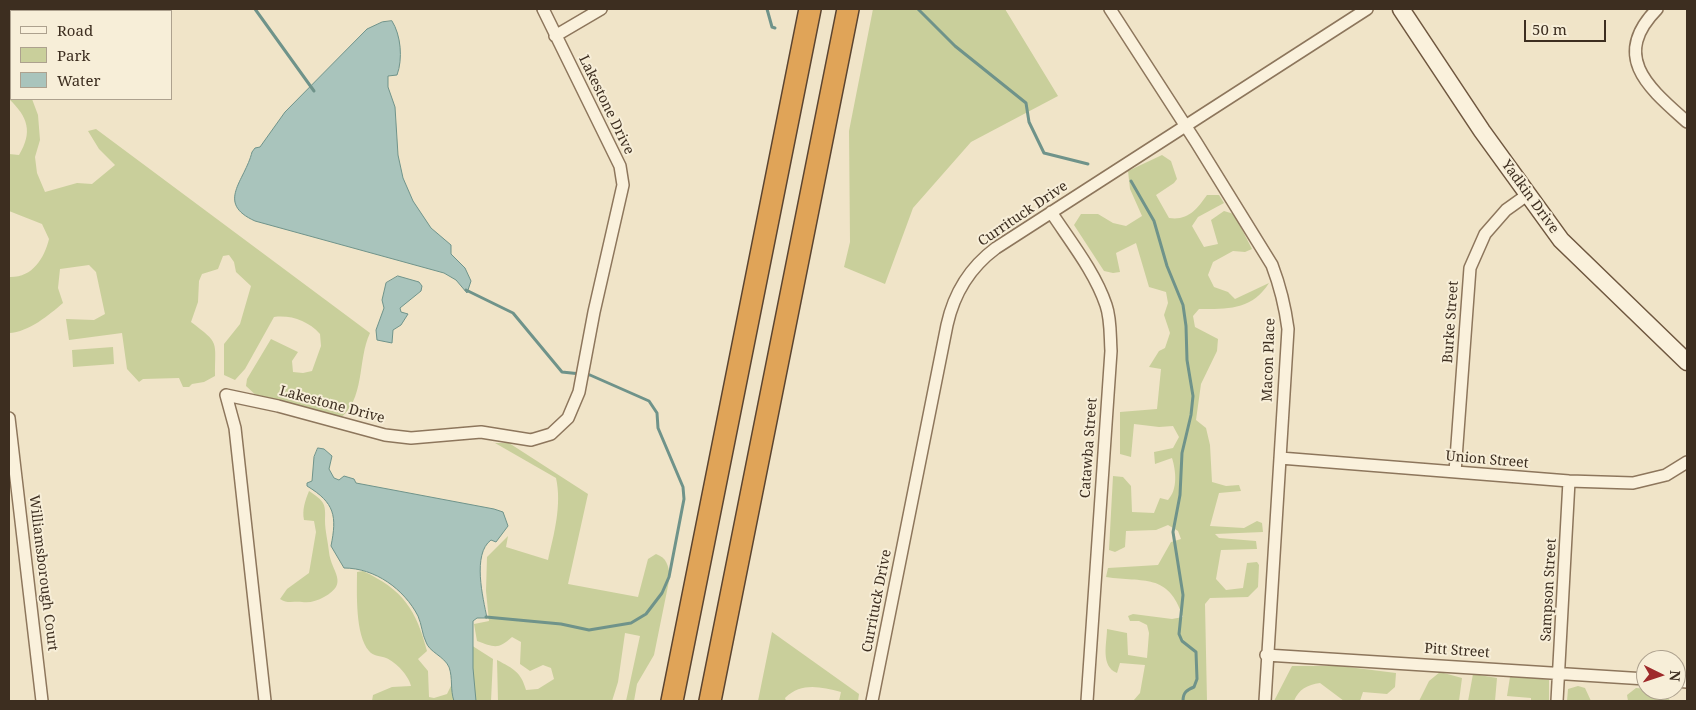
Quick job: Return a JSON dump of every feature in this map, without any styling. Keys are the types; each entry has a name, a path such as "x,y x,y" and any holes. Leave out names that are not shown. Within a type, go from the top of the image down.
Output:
{"highway":[{"path":"672,701 810,9"},
{"path":"710,701 848,9"}],"street":[{"name":"Lakestone Drive","path":"265,701 235,428 226,395 278,406 369,432 411,438 481,432 531,440 540,439 561,426 574,407 623,185 620,166 543,9"},
{"path":"555,36 601,9"},
{"name":"Macon Place","path":"1110,9 1186,125 1272,265 1280,285 1288,329 1266,654 1265,701"},
{"name":"Currituck Drive","path":"872,701 950,310 959,288 977,263 996,248 1366,9"},
{"name":"Yadkin Drive","path":"1401,9 1482,131 1561,240 1687,362"},
{"path":"1657,9 1649,18 1638,38 1635,60 1637,68 1651,88 1687,122"},
{"name":"Burke Street","path":"1455,472 1470,268 1485,234 1506,210 1527,195"},
{"name":"Catawba Street","path":"1051,212 1099,290 1106,305 1110,328 1111,351 1087,701"},
{"name":"Williamsborough Court","path":"9,418 42,701"},
{"name":"Union Street","path":"1280,458 1570,481 1633,483 1666,475 1687,462"},
{"name":"Sampson Street","path":"1557,701 1570,481"},
{"name":"Pitt Street","path":"1266,654 1636,678"}],"green space":[{"path":"873,9 1005,9 1058,96 971,142 913,208 885,284 844,267 850,242 849,131"},
{"path":"9,66 10,100 32,100 38,115 40,140 35,157 37,173 45,192 77,183 92,184 115,165 99,149 88,131 96,129 370,333 363,355 357,391 347,412 338,420 259,398 246,386 247,379 271,339 298,352 292,361 293,372 303,373 312,371 321,346 320,334 305,322 293,318 274,317 245,369 235,380 224,375 224,344 240,324 251,286 236,272 234,262 229,255 223,256 218,269 202,274 199,281 198,302 191,322 211,339 215,349 215,376 204,382 183,387 179,378 143,379 139,382 127,369 122,333 69,340 66,319 94,320 105,314 96,272 89,265 60,269 58,288 63,303 45,318 24,330 9,333 9,277 24,274 36,266 44,254 49,239 42,224 9,211 9,154 19,155 27,132 21,112 9,99"},
{"path":"1162,155 1171,161 1177,179 1156,195 1169,218 1187,216 1196,209 1207,195 1219,195 1224,203 1198,217 1192,226 1204,247 1218,244 1211,220 1224,211 1234,214 1252,249 1245,252 1233,251 1213,262 1208,275 1214,287 1228,292 1235,299 1269,283 1262,292 1247,303 1229,308 1199,309 1193,316 1195,327 1218,339 1217,351 1201,384 1196,420 1206,428 1210,445 1212,482 1226,486 1239,485 1241,491 1219,493 1210,526 1244,528 1257,521 1262,523 1263,532 1215,534 1219,538 1256,541 1257,549 1221,550 1216,579 1226,590 1243,588 1247,563 1257,562 1259,565 1258,587 1248,597 1210,598 1205,604 1207,701 1133,701 1140,693 1145,665 1120,663 1117,673 1112,670 1106,660 1107,629 1127,633 1128,655 1147,658 1149,633 1147,625 1139,621 1130,621 1128,616 1133,614 1172,619 1183,617 1177,603 1162,586 1143,580 1106,577 1108,568 1158,565 1171,542 1181,539 1178,531 1168,525 1156,530 1126,531 1125,547 1115,552 1109,550 1113,476 1123,477 1131,486 1132,512 1154,513 1160,498 1168,500 1171,496 1175,480 1172,458 1155,464 1154,452 1173,448 1179,437 1173,426 1159,427 1134,424 1131,457 1120,454 1120,412 1157,409 1161,369 1149,367 1159,351 1165,348 1170,333 1164,315 1168,303 1166,292 1149,287 1136,243 1116,253 1120,272 1104,271 1074,225 1081,214 1098,214 1113,223 1126,226 1142,216 1130,189 1128,171"},
{"path":"113,347 114,364 73,367 72,350"},
{"path":"495,443 509,443 588,494 568,584 638,597 648,559 656,554 666,562 670,576 654,655 637,684 634,701 626,701 640,636 625,633 618,682 612,701 498,701 497,660 519,675 526,690 538,689 554,679 551,668 543,665 530,671 520,664 521,642 512,637 499,646 477,641 474,624 489,621 486,591 487,557 508,536 506,547 548,560 556,519 558,488 556,478"},
{"path":"309,491 321,500 324,506 330,559 338,582 332,592 319,600 308,602 285,601 280,599 287,589 309,573 316,532 314,521 304,520 304,506"},
{"path":"363,571 377,578 398,594 406,602 418,623 427,651 418,659 428,671 429,697 434,698 447,694 471,645 493,659 491,701 372,701 373,695 392,687 411,686 408,678 398,666 386,658 371,653 364,644 359,625 357,602 357,572"},
{"path":"772,632 859,694 858,701 839,701 841,692 812,687 791,693 785,698 786,701 758,701"},
{"path":"1292,666 1340,666 1396,673 1395,687 1387,694 1363,692 1360,701 1344,701 1320,683 1304,688 1298,693 1294,701 1274,701"},
{"path":"1440,672 1462,678 1459,701 1419,701 1429,681"},
{"path":"1473,674 1497,678 1495,701 1468,701"},
{"path":"1510,677 1530,677 1549,680 1549,701 1531,701 1531,698 1507,696"},
{"path":"1578,686 1585,688 1591,701 1567,701 1568,689"},
{"path":"1636,688 1636,700 1670,701 1628,701 1627,695"}],"water":[{"path":"392,21 399,40 400,62 397,75 388,76 388,87 395,107 398,155 403,178 413,201 431,228 451,245 451,254 465,268 471,281 467,293 456,280 444,273 255,221 243,214 237,207 236,191 252,152 255,148 260,147 285,112 367,29 382,22"},
{"path":"398,276 419,282 422,286 421,291 400,308 401,312 408,314 401,325 393,330 392,343 377,340 376,330 384,308 382,300 386,283"},
{"path":"318,448 324,449 332,456 329,469 334,478 339,480 344,476 354,479 356,483 503,512 508,526 496,542 491,540 485,547 480,566 487,618 477,618 473,621 473,668 476,701 454,701 449,667 428,645 418,616 405,597 397,589 377,576 356,569 344,568 331,546 334,526 332,511 323,498 307,486 307,483 312,481 314,457"}],"waterway":[{"path":"255,9 314,91"},
{"path":"767,9 772,27 775,28"},
{"path":"918,9 955,46 1026,103 1029,122 1044,153 1088,164"},
{"path":"1131,181 1154,221 1167,266 1183,305 1186,326 1187,360 1193,396 1191,415 1182,453 1180,495 1173,532 1183,595 1179,634 1182,641 1196,652 1197,679 1194,687 1185,693 1183,701"},
{"path":"466,290 513,313 562,372 590,375 649,401 657,413 658,428 683,487 684,499 669,577 662,593 646,614 631,623 589,630 561,624 486,617"}]}
